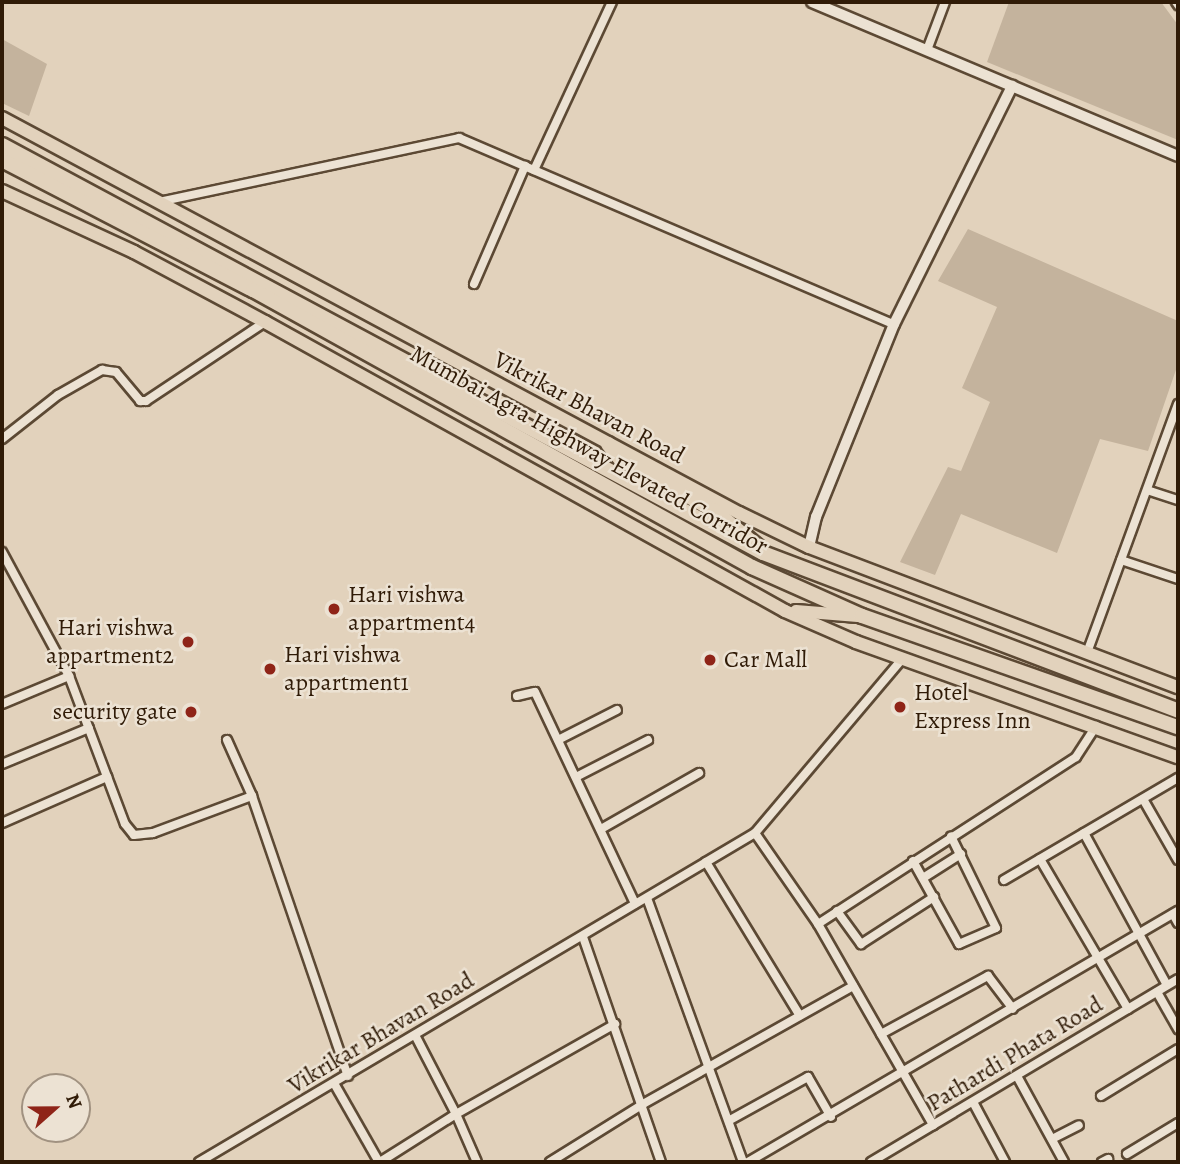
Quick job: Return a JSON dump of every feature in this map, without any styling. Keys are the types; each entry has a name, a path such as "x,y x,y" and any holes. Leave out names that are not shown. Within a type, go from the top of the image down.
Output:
{"highway":[{"name":"Mumbai Agra Highway Elevated Corridor","path":"2,145 687,533 862,616 1178,727"},
{"name":"Mumbai Agra Highway Elevated Corridor","path":"2,160 115,211 764,553 1058,669 1178,712"},
{"path":"608,444 621,460 740,528 764,553"}],"main road":[{"name":"Vikrikar Bhavan Road","path":"2,118 163,201 608,444 809,547 1088,650 1178,687"},
{"path":"2,191 134,252 265,322 785,611 902,659 1178,757"},
{"path":"785,611 862,616"}],"street":[{"path":"474,284 612,2"},
{"path":"811,2 1178,156"},
{"path":"927,50 945,2"},
{"path":"809,547 816,517 894,324 1012,86"},
{"path":"163,201 459,138 894,324"},
{"path":"2,439 58,395 102,370 117,372 139,401 146,401 265,322"},
{"path":"1088,650 1147,489 1175,425 1178,404"},
{"path":"1147,489 1178,500"},
{"path":"2,552 69,676 125,824 134,835 153,833 252,796"},
{"path":"1121,559 1178,579"},
{"name":"Vikrikar Bhavan Road","path":"199,1162 335,1085 755,833 902,659"},
{"path":"2,704 69,676"},
{"path":"517,696 533,690 635,905"},
{"path":"558,740 617,710"},
{"path":"818,924 1076,757 1096,726"},
{"path":"2,764 89,728"},
{"path":"226,740 252,796 348,1076"},
{"path":"576,777 649,740"},
{"path":"600,829 699,773"},
{"path":"2,823 107,777"},
{"path":"1004,880 1178,778"},
{"path":"1143,799 1178,860"},
{"path":"755,833 818,924 933,1125"},
{"path":"1084,833 1167,985"},
{"path":"913,861 961,945 996,929 951,836"},
{"path":"923,878 961,854"},
{"path":"1040,859 1097,961 1128,1009"},
{"path":"706,862 800,1016"},
{"path":"837,911 861,944 934,897"},
{"path":"647,898 708,1069 730,1120 743,1162"},
{"path":"748,1162 831,1117 1176,912 1178,923"},
{"path":"583,937 643,1104 660,1162"},
{"path":"881,1034 988,976 1013,1009"},
{"name":"Pathardi Phata Road","path":"871,1162 1178,979"},
{"path":"550,1162 643,1104 853,986"},
{"path":"1157,992 1178,1029"},
{"path":"335,1085 380,1162 456,1114 615,1024"},
{"path":"415,1035 456,1114 477,1162"},
{"path":"1101,1096 1178,1049"},
{"path":"1017,1076 1064,1162"},
{"path":"730,1120 808,1077 831,1117"},
{"path":"973,1102 1005,1162"},
{"path":"1126,1154 1178,1123"},
{"path":"1052,1139 1079,1125"}],"shaded area":[{"path":"1009,2 1161,2 1178,25 1178,140 987,62"},
{"path":"2,39 47,64 29,116 2,103"},
{"path":"968,229 1178,321 1178,364 1148,451 1100,439 1057,553 961,514 935,575 900,562 948,467 961,471 990,402 962,388 997,307 938,281"}],"place":[{"name":"Hari vishwa appartment4","path":"334,609"},
{"name":"Hari vishwa appartment2","path":"188,642"},
{"name":"Car Mall","path":"710,660"},
{"name":"Hari vishwa appartment1","path":"270,669"},
{"name":"Hotel Express Inn","path":"900,707"},
{"name":"security gate","path":"191,712"}]}
